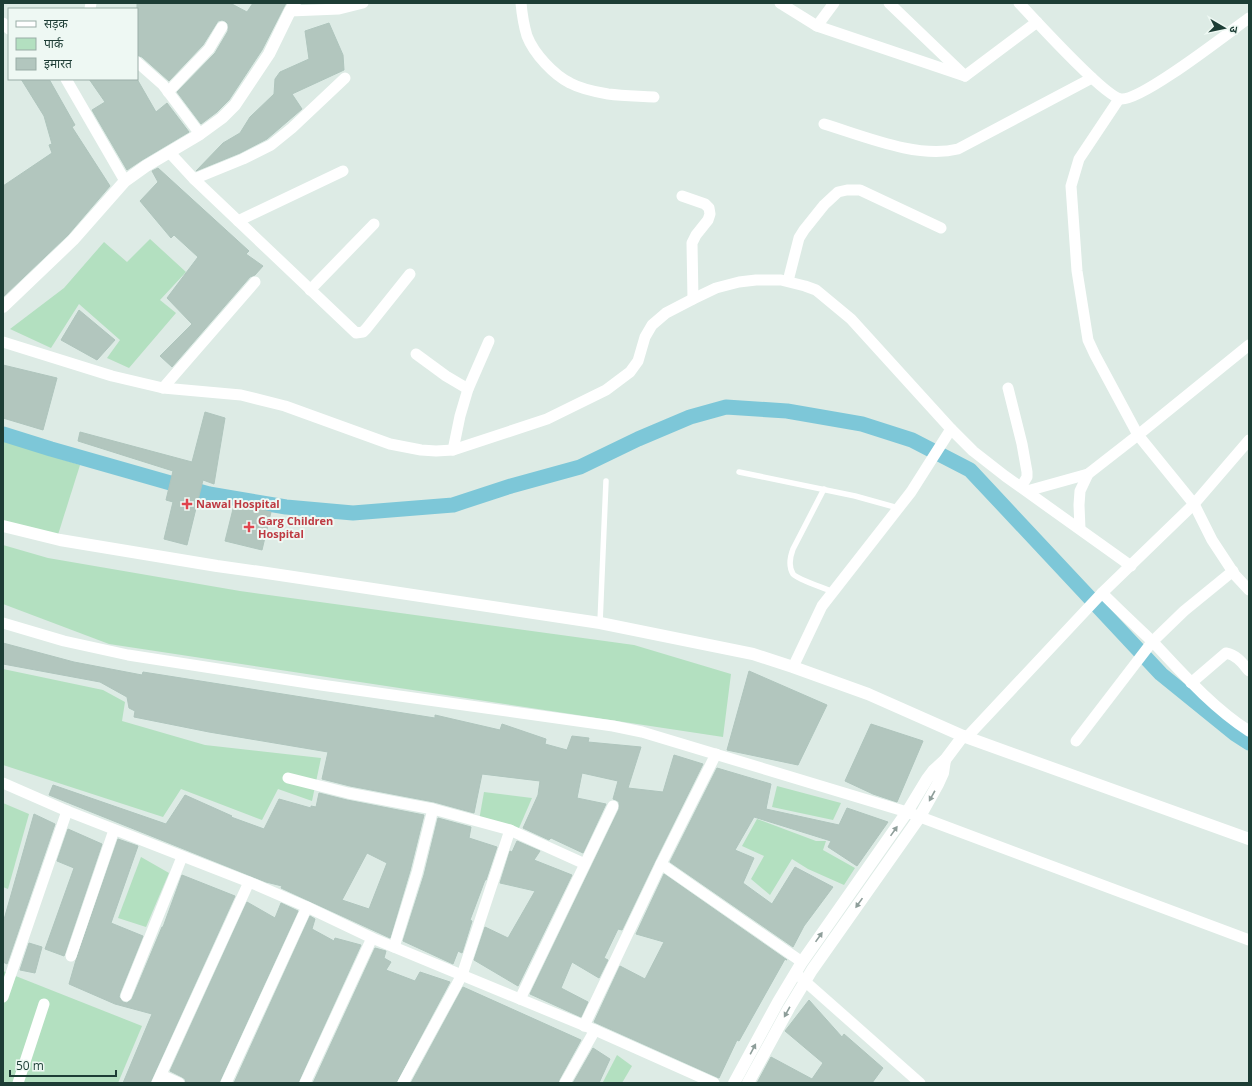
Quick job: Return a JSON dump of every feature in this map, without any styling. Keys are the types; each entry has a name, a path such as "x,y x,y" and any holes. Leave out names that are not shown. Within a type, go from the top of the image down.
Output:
{"street":[{"path":"3,307 73,240 125,181 146,166 200,134 222,118 235,105 269,54 292,7 339,9 363,3"},
{"path":"521,3 527,35 531,44 538,56 560,77 570,83 608,94 654,97"},
{"path":"780,3 817,26 965,76"},
{"path":"817,26 834,3"},
{"path":"889,3 965,76"},
{"path":"1019,3 1092,78 1111,95 1119,99 1127,99 1167,77 1249,18"},
{"path":"965,76 1037,22"},
{"path":"168,92 209,49 222,27"},
{"path":"138,63 163,86 200,134"},
{"path":"194,179 243,159 271,145 292,128 345,78"},
{"path":"824,124 898,147 933,152 949,151 958,149 1092,78"},
{"path":"67,80 125,181"},
{"path":"1119,99 1079,159 1071,186 1077,271 1088,340 1138,435 1194,504 1212,540 1233,571 1249,590"},
{"path":"170,153 194,179 353,332 359,334 366,329 410,274"},
{"path":"238,221 344,171"},
{"path":"788,281 797,246 804,230 824,205 838,192 860,190 941,228"},
{"path":"682,196 705,204 709,208 710,214 708,220 696,235 692,243 693,299"},
{"path":"310,290 374,224"},
{"path":"3,342 112,376 163,388 241,395 285,406 390,444 421,450 453,450 547,419 606,390 630,372 638,361 645,337 652,325 666,312 716,288 739,282 764,280 788,281 816,290 851,319 951,429 973,451 1131,566"},
{"path":"163,388 255,282"},
{"path":"453,450 460,416 468,389 490,341"},
{"path":"1024,489 1088,474 1244,356 1249,345"},
{"path":"416,354 446,376 468,389"},
{"path":"1008,388 1022,444 1027,472 1024,489"},
{"path":"793,666 822,606 911,492 951,429"},
{"path":"734,1083 798,968 907,812 933,771 1102,593 1194,504 1249,440"},
{"path":"1080,529 1080,491 1088,474"},
{"path":"3,526 60,540 193,562 600,624 753,654 793,666 895,705 965,737 1249,839"},
{"path":"1076,742 1152,642 1184,611 1233,571"},
{"path":"1102,593 1191,683 1238,724 1249,731"},
{"path":"3,623 64,641 128,655 321,685 613,726 642,732 907,812 919,818 1249,940"},
{"path":"1191,683 1226,653 1231,654 1239,660 1249,672"},
{"path":"584,1026 661,864 716,754"},
{"path":"748,1083 812,970 919,818 943,773 945,760"},
{"path":"288,778 348,793 433,809 510,830 585,864"},
{"path":"3,783 114,830 249,882 307,907 372,938 595,1030 714,1083"},
{"path":"520,999 613,806"},
{"path":"394,947 417,873 433,809"},
{"path":"3,997 67,811"},
{"path":"71,956 114,830"},
{"path":"404,1083 462,975 510,830"},
{"path":"126,996 182,857"},
{"path":"661,864 798,968 806,981 920,1083"},
{"path":"179,1083 159,1079 249,882"},
{"path":"226,1083 307,907"},
{"path":"305,1083 372,938"},
{"path":"18,1083 44,1004"},
{"path":"565,1083 595,1030"}],"lane":[{"path":"739,472 855,496 898,508"},
{"path":"600,624 606,482"},
{"path":"824,489 792,549 789,560 793,574 833,592"}],"green space":[{"path":"150,239 186,272 160,300 176,313 129,368 107,358 120,340 79,304 51,348 10,329 64,288 104,242 127,262"},
{"path":"3,441 80,465 56,541 3,524"},
{"path":"3,545 48,558 240,591 634,645 731,674 723,737 109,644 3,604"},
{"path":"3,669 103,690 125,702 122,721 205,745 321,758 312,801 278,789 262,820 181,789 163,817 3,765"},
{"path":"777,786 841,803 833,820 772,807"},
{"path":"484,792 532,798 516,835 478,826"},
{"path":"3,803 29,814 8,889 3,887"},
{"path":"757,819 816,841 826,841 823,850 855,868 844,885 808,869 792,859 770,895 751,879 764,856 742,846"},
{"path":"141,857 169,873 146,927 118,918"},
{"path":"3,971 142,1026 118,1083 3,1083"},
{"path":"617,1055 632,1066 622,1083 604,1083 603,1082"}],"building":[{"path":"137,3 230,3 247,12 253,3 286,3 262,50 229,100 217,112 201,124 177,92 215,53 228,31 228,24 222,20 218,21 203,45 169,81 142,57 138,55"},
{"path":"329,23 343,55 344,70 292,94 302,109 267,139 240,153 196,171 223,143 240,133 250,117 274,94 275,79 280,72 309,59 305,31"},
{"path":"22,80 50,80 75,125 72,127 110,186 68,235 3,297 3,186 52,153 49,145 52,144 44,116"},
{"path":"90,80 138,80 156,112 167,103 189,132 127,170 92,110 105,102"},
{"path":"158,168 249,251 246,254 263,266 255,275 250,277 172,367 160,356 192,324 167,298 198,257 174,235 171,238 140,201 158,182 152,171"},
{"path":"79,310 115,340 97,360 61,340"},
{"path":"3,365 57,378 43,430 3,418"},
{"path":"205,412 225,418 214,484 203,480 187,545 164,539 173,502 166,500 173,471 78,441 80,432 192,462"},
{"path":"235,501 247,504 247,506 271,512 262,550 225,541"},
{"path":"3,643 74,662 142,675 143,672 435,718 435,715 500,730 502,724 546,739 545,744 567,750 572,736 589,738 588,742 641,747 628,788 663,792 674,755 703,764 622,930 618,929 604,958 608,960 599,978 572,962 561,988 588,1002 581,1017 530,994 619,809 619,802 613,799 618,781 582,773 577,798 606,804 583,853 551,838 549,840 523,828 538,795 540,781 482,774 474,813 434,802 350,786 322,779 328,752 209,732 134,717 135,711 129,708 127,697 100,682 3,664"},
{"path":"749,671 827,705 798,765 727,750"},
{"path":"871,724 923,741 897,802 873,794 845,781"},
{"path":"717,768 771,784 766,809 839,825 847,808 888,822 857,866 828,847 831,841 754,817 735,850 754,858 743,883 772,904 795,867 833,887 804,926 793,947 670,862"},
{"path":"53,785 166,824 185,795 232,816 231,817 264,829 279,799 311,808 311,806 316,807 319,793 424,815 410,871 390,938 281,888 282,886 266,882 49,795","holes":["367,853 387,863 369,909 342,900"]},
{"path":"34,814 55,824 7,964 3,962 3,923"},
{"path":"438,818 471,827 469,838 497,847 470,920 472,921 462,953 458,951 453,964 403,941 424,875"},
{"path":"68,829 102,844 64,956 45,949 74,868 57,861"},
{"path":"118,839 138,846 111,923 143,936 120,993 119,997 123,1002 127,1003 132,999 163,927 182,875 235,896 150,1083 123,1083 152,1014 115,1004 69,984"},
{"path":"517,841 540,851 534,860 572,875 518,986 474,960 485,927 508,938 535,891 500,883 510,851 512,852"},
{"path":"664,874 787,960 785,959 739,1041 737,1040 719,1078 594,1022 620,966 645,979 664,942 636,934"},
{"path":"247,902 275,918 281,903 298,911 219,1083 186,1083 185,1079 170,1071"},
{"path":"310,916 315,919 312,929 334,941 335,938 361,945 298,1083 234,1083"},
{"path":"29,943 42,947 35,973 20,970"},
{"path":"375,948 386,951 384,958 391,962 386,970 415,981 420,972 450,982 396,1083 313,1083"},
{"path":"463,987 581,1040 558,1083 411,1083"},
{"path":"809,1000 842,1037 844,1034 883,1068 872,1083 757,1083 771,1057 812,1079 823,1063 785,1031"},
{"path":"593,1048 610,1059 599,1083 573,1083"}],"waterway":[{"path":"3,434 209,494 286,507 353,513 453,505 511,486 580,467 638,439 690,417 726,407 787,411 862,424 912,440 970,470 1161,674 1235,734 1249,743"}],"place":[{"name":"Nawal Hospital","path":"187,504"},
{"name":"Garg Children Hospital","path":"249,527"}]}
